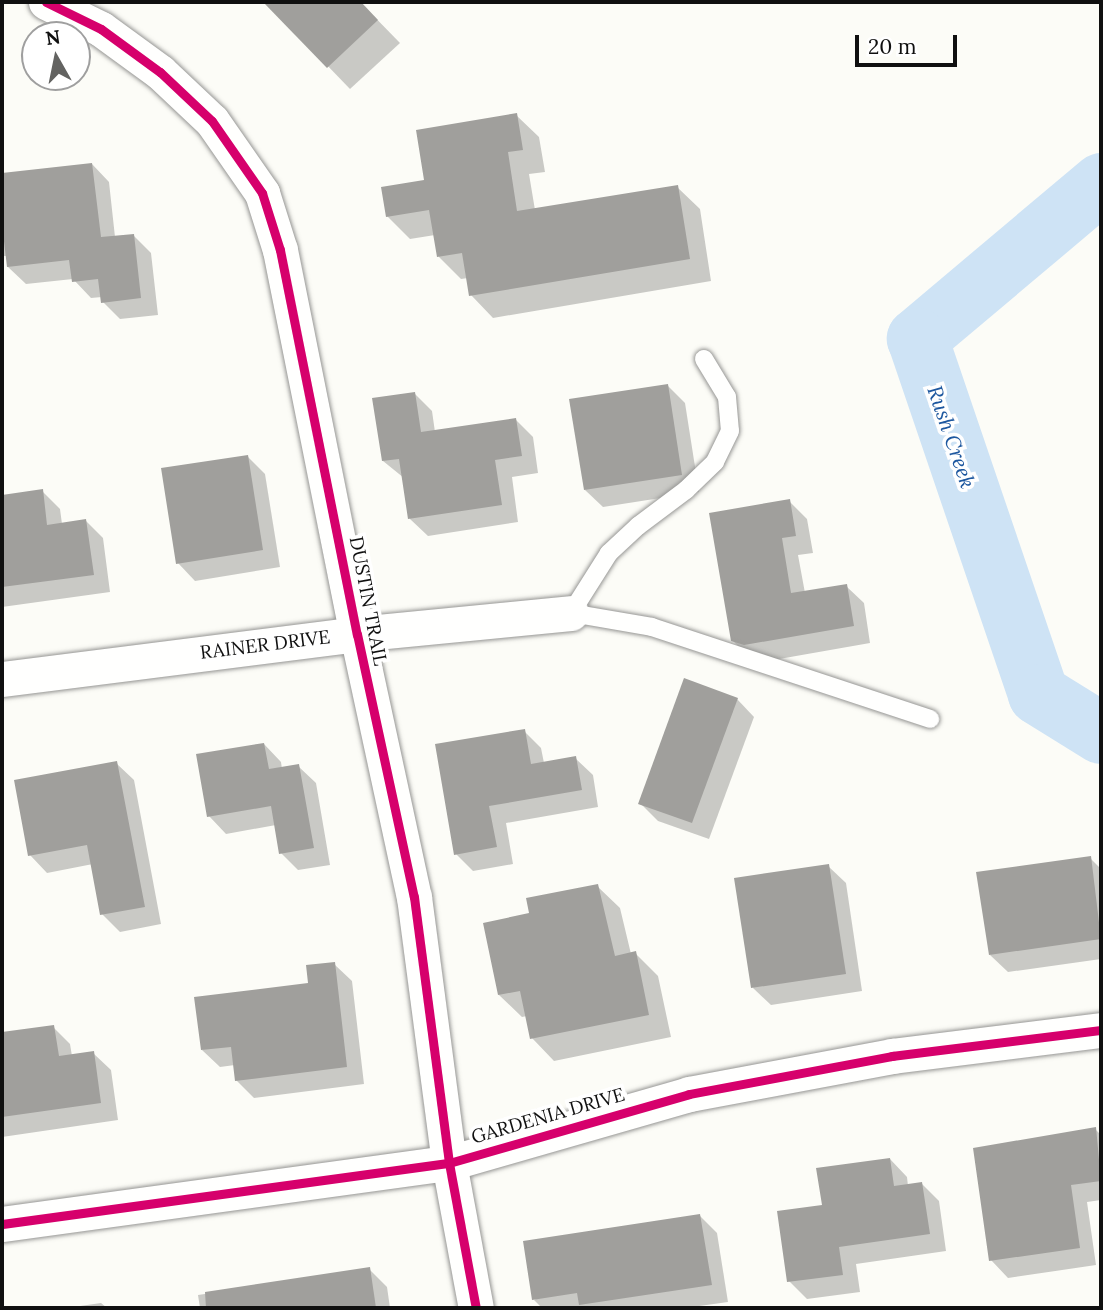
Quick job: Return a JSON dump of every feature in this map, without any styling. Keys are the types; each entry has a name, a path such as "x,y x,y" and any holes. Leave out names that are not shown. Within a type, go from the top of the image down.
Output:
{"street":[{"name":"DUSTIN TRAIL","path":"46,2 101,29 160,72 212,121 262,193 280,250 356,634 414,897 449,1163 475,1308"},
{"name":"RAINER DRIVE","path":"2,679 356,634 571,614"},
{"name":"GARDENIA DRIVE","path":"2,1224 449,1163 689,1094 892,1056 1101,1030"}],"lane":[{"path":"704,359 727,397 730,431 715,462 686,490 638,526 609,553 571,614 652,627 930,719"}],"building":[{"path":"263,2 361,2 378,20 327,68"},
{"path":"517,113 523,150 508,152 517,211 678,185 690,259 469,296 462,253 437,257 429,210 386,217 381,187 424,180 416,130"},
{"path":"92,163 101,237 134,234 141,298 101,303 98,279 72,282 69,260 7,267 2,224 2,173"},
{"path":"668,384 682,475 584,490 569,399"},
{"path":"415,392 421,432 516,418 522,456 495,460 502,505 408,519 399,459 382,461 372,398"},
{"path":"248,455 263,550 176,564 161,468"},
{"path":"43,489 47,525 86,519 94,575 2,587 2,495"},
{"path":"790,499 796,536 782,538 791,593 847,584 854,626 744,645 731,641 709,513"},
{"path":"684,678 738,698 692,823 638,804"},
{"path":"525,729 531,764 576,756 582,790 489,806 497,847 454,855 435,744"},
{"path":"264,743 269,769 299,764 314,848 279,854 271,806 207,817 196,754"},
{"path":"117,761 145,907 100,915 87,845 28,856 14,780"},
{"path":"1091,856 1101,939 989,955 976,872"},
{"path":"829,864 846,974 751,988 734,878"},
{"path":"598,884 615,956 636,951 649,1015 530,1039 520,991 498,995 483,923 529,913 526,898"},
{"path":"335,962 347,1067 235,1081 231,1047 201,1050 194,997 308,983 306,965"},
{"path":"54,1025 59,1056 94,1051 101,1103 2,1117 2,1032"},
{"path":"1096,1127 1101,1181 1071,1185 1080,1248 989,1261 973,1148"},
{"path":"890,1158 894,1186 922,1182 930,1234 839,1247 843,1275 787,1282 777,1211 822,1205 816,1168"},
{"path":"700,1214 712,1285 579,1305 577,1293 532,1300 523,1241"},
{"path":"370,1267 376,1308 206,1308 205,1292"}],"waterway":[{"name":"Rush Creek","path":"1101,183 917,338 1038,694 1101,733"}],"cycle path":[{"path":"46,2 101,29 160,72 212,121 262,193 280,250 357,634 414,897 449,1163 476,1308"},
{"path":"2,1224 449,1163 689,1094 892,1056 1101,1030"}]}
